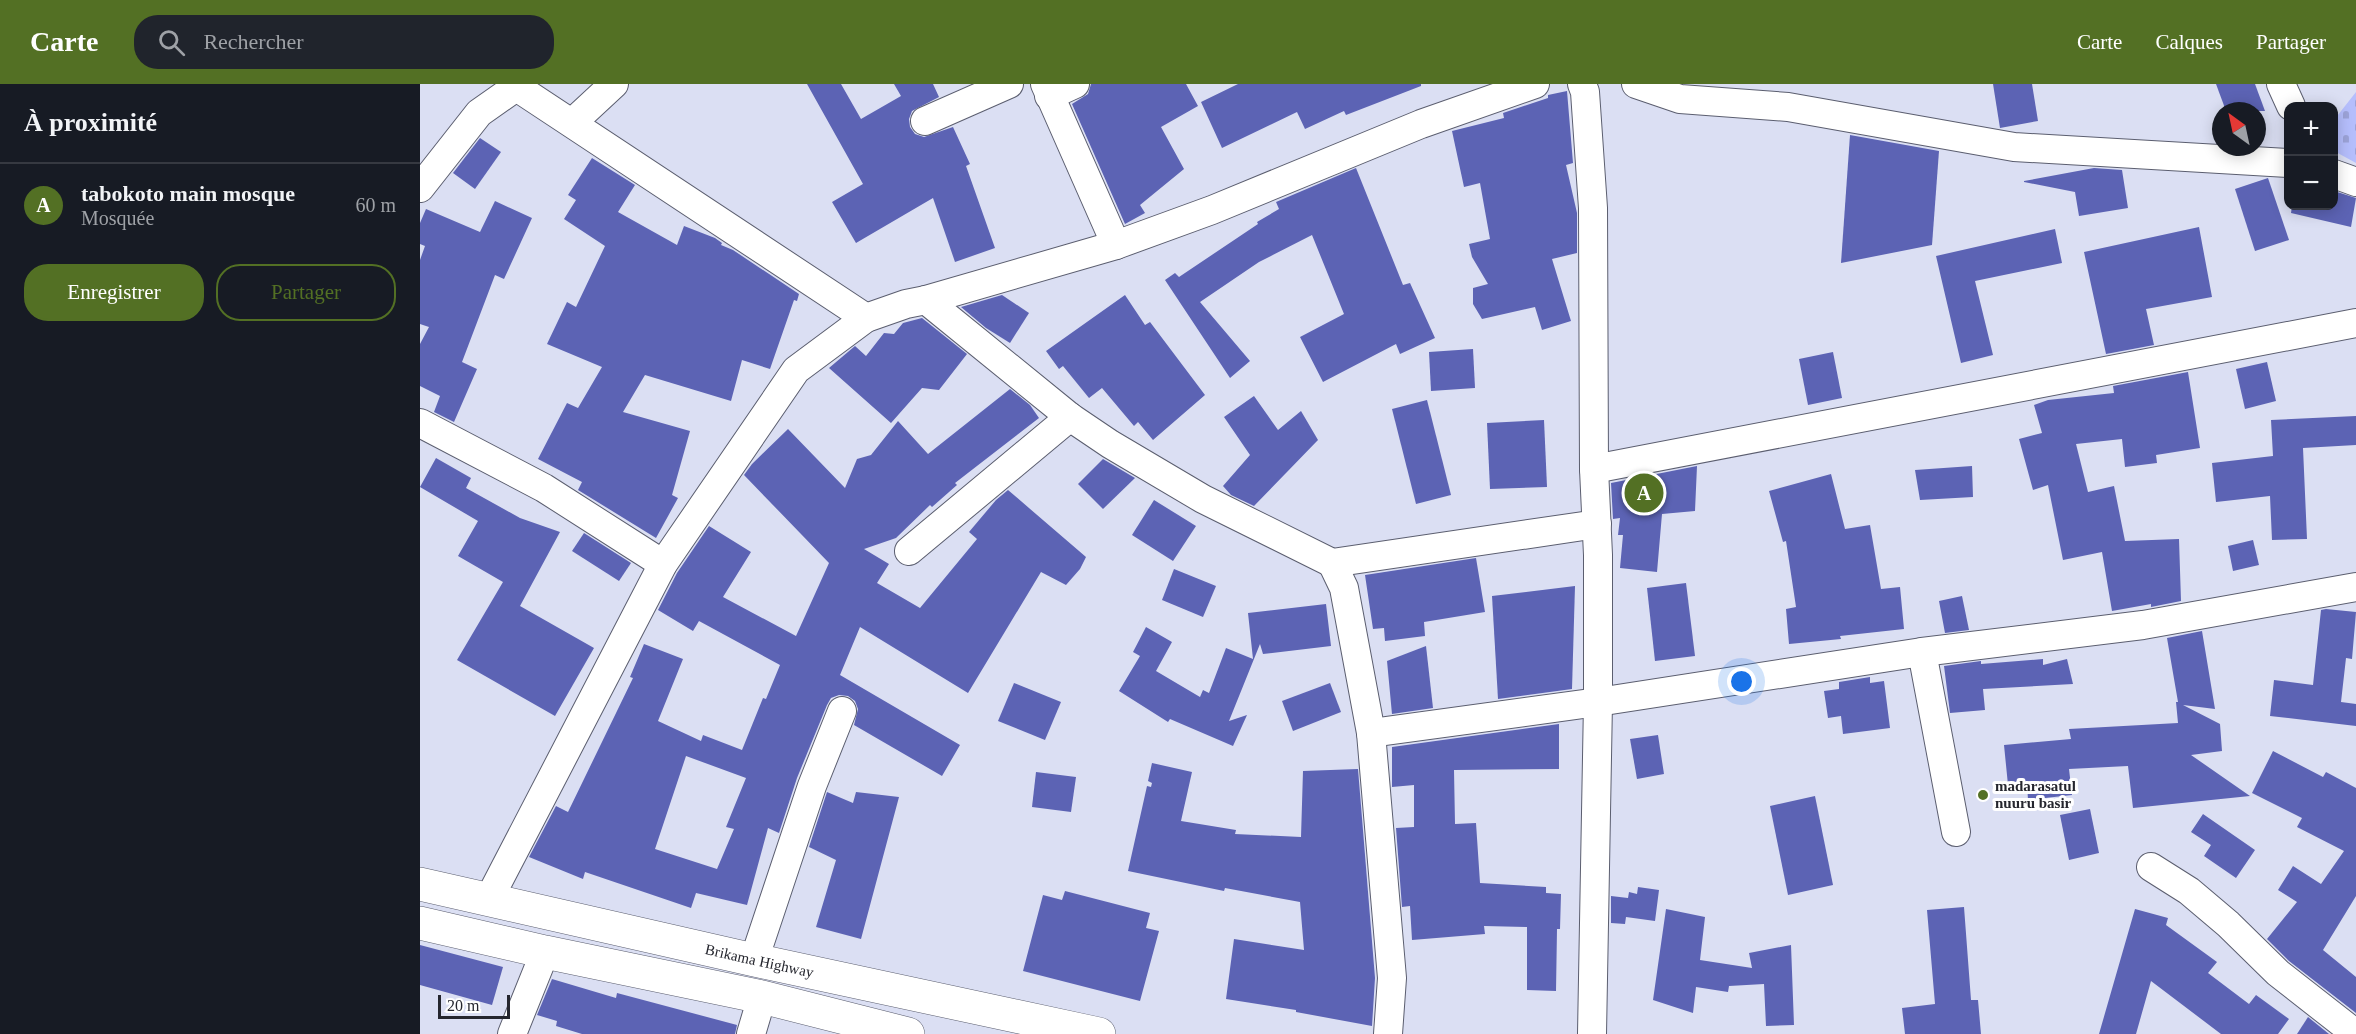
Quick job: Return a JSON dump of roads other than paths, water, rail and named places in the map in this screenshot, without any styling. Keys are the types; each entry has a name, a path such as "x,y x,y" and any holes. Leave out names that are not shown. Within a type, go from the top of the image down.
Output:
{"highway":[{"name":"Brikama Highway","path":"420,884 754,960 1099,1034"},
{"path":"420,923 545,952 762,997 908,1034"}],"street":[{"path":"572,123 614,84"},
{"path":"926,121 1009,84"},
{"path":"1075,84 1047,90 1116,245"},
{"path":"488,901 663,564 796,370 866,318 906,304 1116,245 1212,210 1420,124 1535,84"},
{"path":"1582,84 1585,92 1593,208 1594,468 1597,524 1598,702 1592,1034"},
{"path":"1636,84 1680,99 1788,106 2014,147 2284,160"},
{"path":"2281,84 2289,102"},
{"path":"420,188 479,113 514,86 866,318"},
{"path":"2338,176 2356,183"},
{"path":"926,300 1070,417 1110,444 1203,499 1332,563 1597,524"},
{"path":"1594,468 2356,323"},
{"path":"909,551 1070,417"},
{"path":"420,423 544,488 663,564"},
{"path":"1332,563 1344,588 1371,733 1392,978 1388,1034"},
{"path":"1371,733 1598,702 1922,652 2143,625 2247,604 2356,587"},
{"path":"1922,652 1956,832"},
{"path":"754,960 812,786 842,711"},
{"path":"2151,867 2197,898 2228,924 2278,973 2356,1034"},
{"path":"512,1034 545,952"},
{"path":"751,1034 762,997"}],"place":[{"name":"tabokoto main mosque","path":"1644,493"},
{"name":"madarasatul nuuru basir","path":"1983,795"}]}
